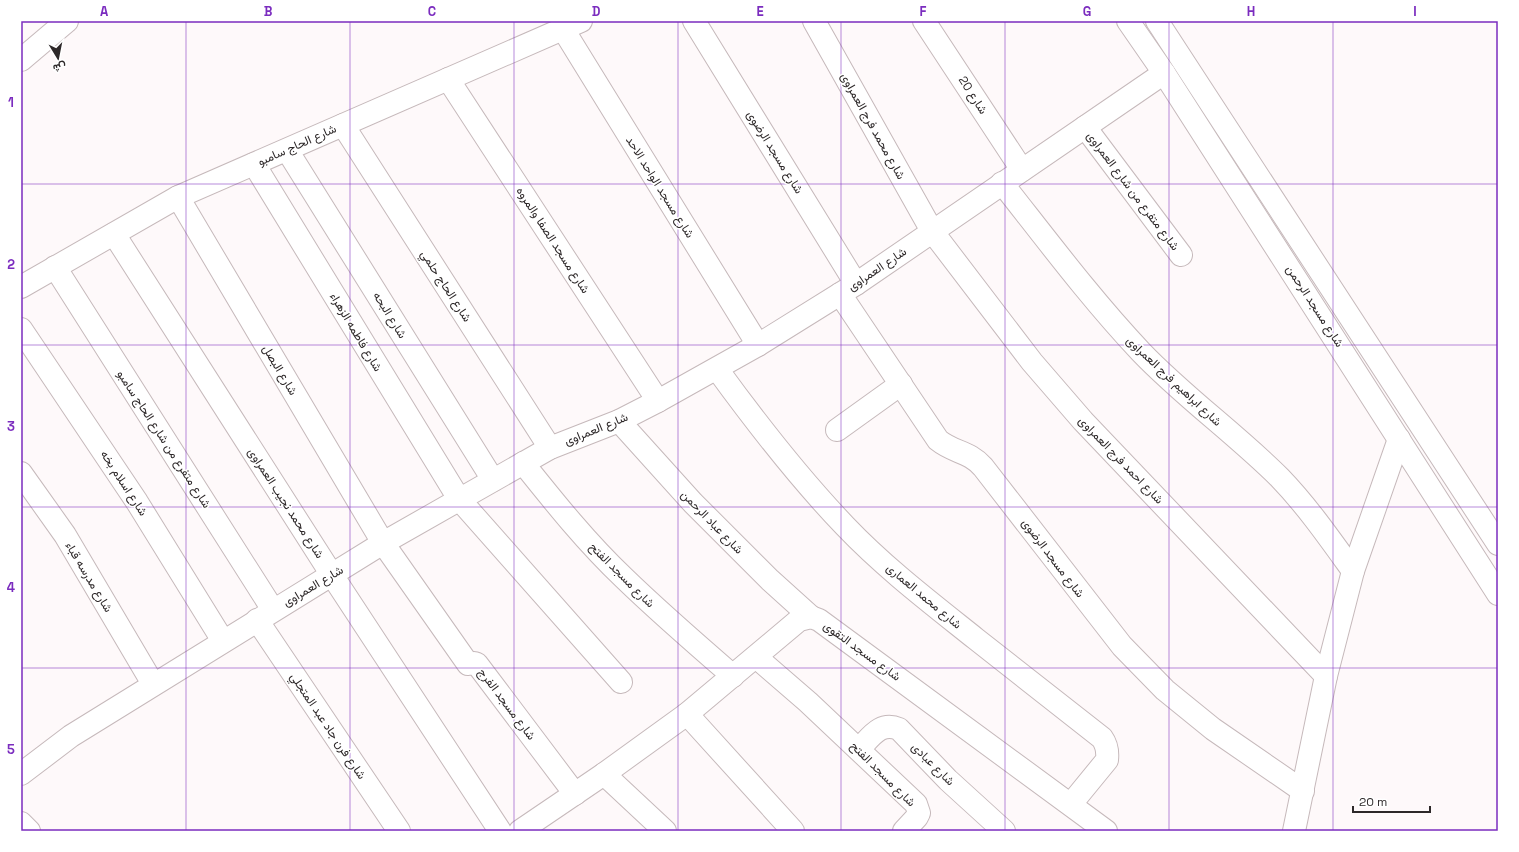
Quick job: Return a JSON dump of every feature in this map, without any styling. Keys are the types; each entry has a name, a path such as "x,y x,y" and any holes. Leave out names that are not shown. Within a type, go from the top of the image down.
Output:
{"street":[{"path":"21,60 67,21"},
{"name":"شارع مسجد الرضوى","path":"694,21 901,384 938,440 947,447 968,454 980,463 1122,646 1165,690 1213,729 1303,791"},
{"name":"شارع محمد فرج العمراوى","path":"814,21 932,231"},
{"name":"شارع 20","path":"924,21 1022,170"},
{"name":"شارع مسجد الرحمن","path":"1128,21 1164,73 1400,438 1498,594"},
{"name":"شارع مسجد الرحمن","path":"1157,21 1498,544"},
{"name":"شارع الحاج سامبو","path":"21,287 178,197 572,25"},
{"name":"شارع مسجد الواحد الاحد","path":"572,25 758,345"},
{"name":"شارع العمراوى","path":"21,774 71,736 152,684 383,543 550,448 619,421 717,369 758,345 848,289 1164,73"},
{"name":"شارع مسجد الصفا والمروه","path":"448,79 658,401"},
{"name":"شارع الحاج حلمي","path":"343,125 550,448"},
{"name":"شارع متفرع من شارع العمراوى","path":"1085,127 1181,255"},
{"name":"شارع البحه","path":"287,150 493,480"},
{"name":"شارع فاطمه الزهراء","path":"254,164 459,499 622,682"},
{"name":"شارع ابراهيم فرج العمراوى","path":"1002,184 1075,275 1127,336 1178,388 1249,449 1280,479 1308,511 1353,571"},
{"name":"شارع البصل","path":"178,197 383,543"},
{"name":"شارع احمد فرج العمراوى","path":"932,231 1032,362 1083,421 1326,676"},
{"name":"شارع محمد نجيب العمراوى","path":"114,234 332,574 500,831"},
{"name":"شارع متفرع من شارع الحاج سامبو","path":"55,267 265,615"},
{"name":"شارع اسلام بخه","path":"21,329 133,496 224,641"},
{"name":"شارع محمد العمارى","path":"717,369 756,423 799,476 846,527 902,580 1102,738 1106,744 1108,752 1107,760 1071,804"},
{"path":"836,430 901,384"},
{"name":"شارع عباد الرحمن","path":"619,421 693,502 754,564 811,617"},
{"path":"1294,831 1326,676 1353,571 1400,438"},
{"name":"شارع مسجد الفتح","path":"523,463 572,523 622,577 676,628 733,676"},
{"name":"شارع مدرسه قباء","path":"21,473 64,535 152,684"},
{"name":"شارع مسجد الفرج","path":"383,543 468,664 477,664 575,794"},
{"name":"شارع فرن جاد عبد المتجلي","path":"265,615 399,831"},
{"name":"شارع مسجد التقوى","path":"520,831 604,774 687,714 799,620 811,617 819,620 1106,831"},
{"name":"شارع مسجد الفتح","path":"756,657 860,749 916,804 919,813 904,831"},
{"path":"687,714 793,831"},
{"name":"شارع عبادى","path":"860,749 880,728 893,726 899,729 948,780 1004,831"},
{"path":"604,774 665,831"},
{"path":"21,823 29,831"}]}
